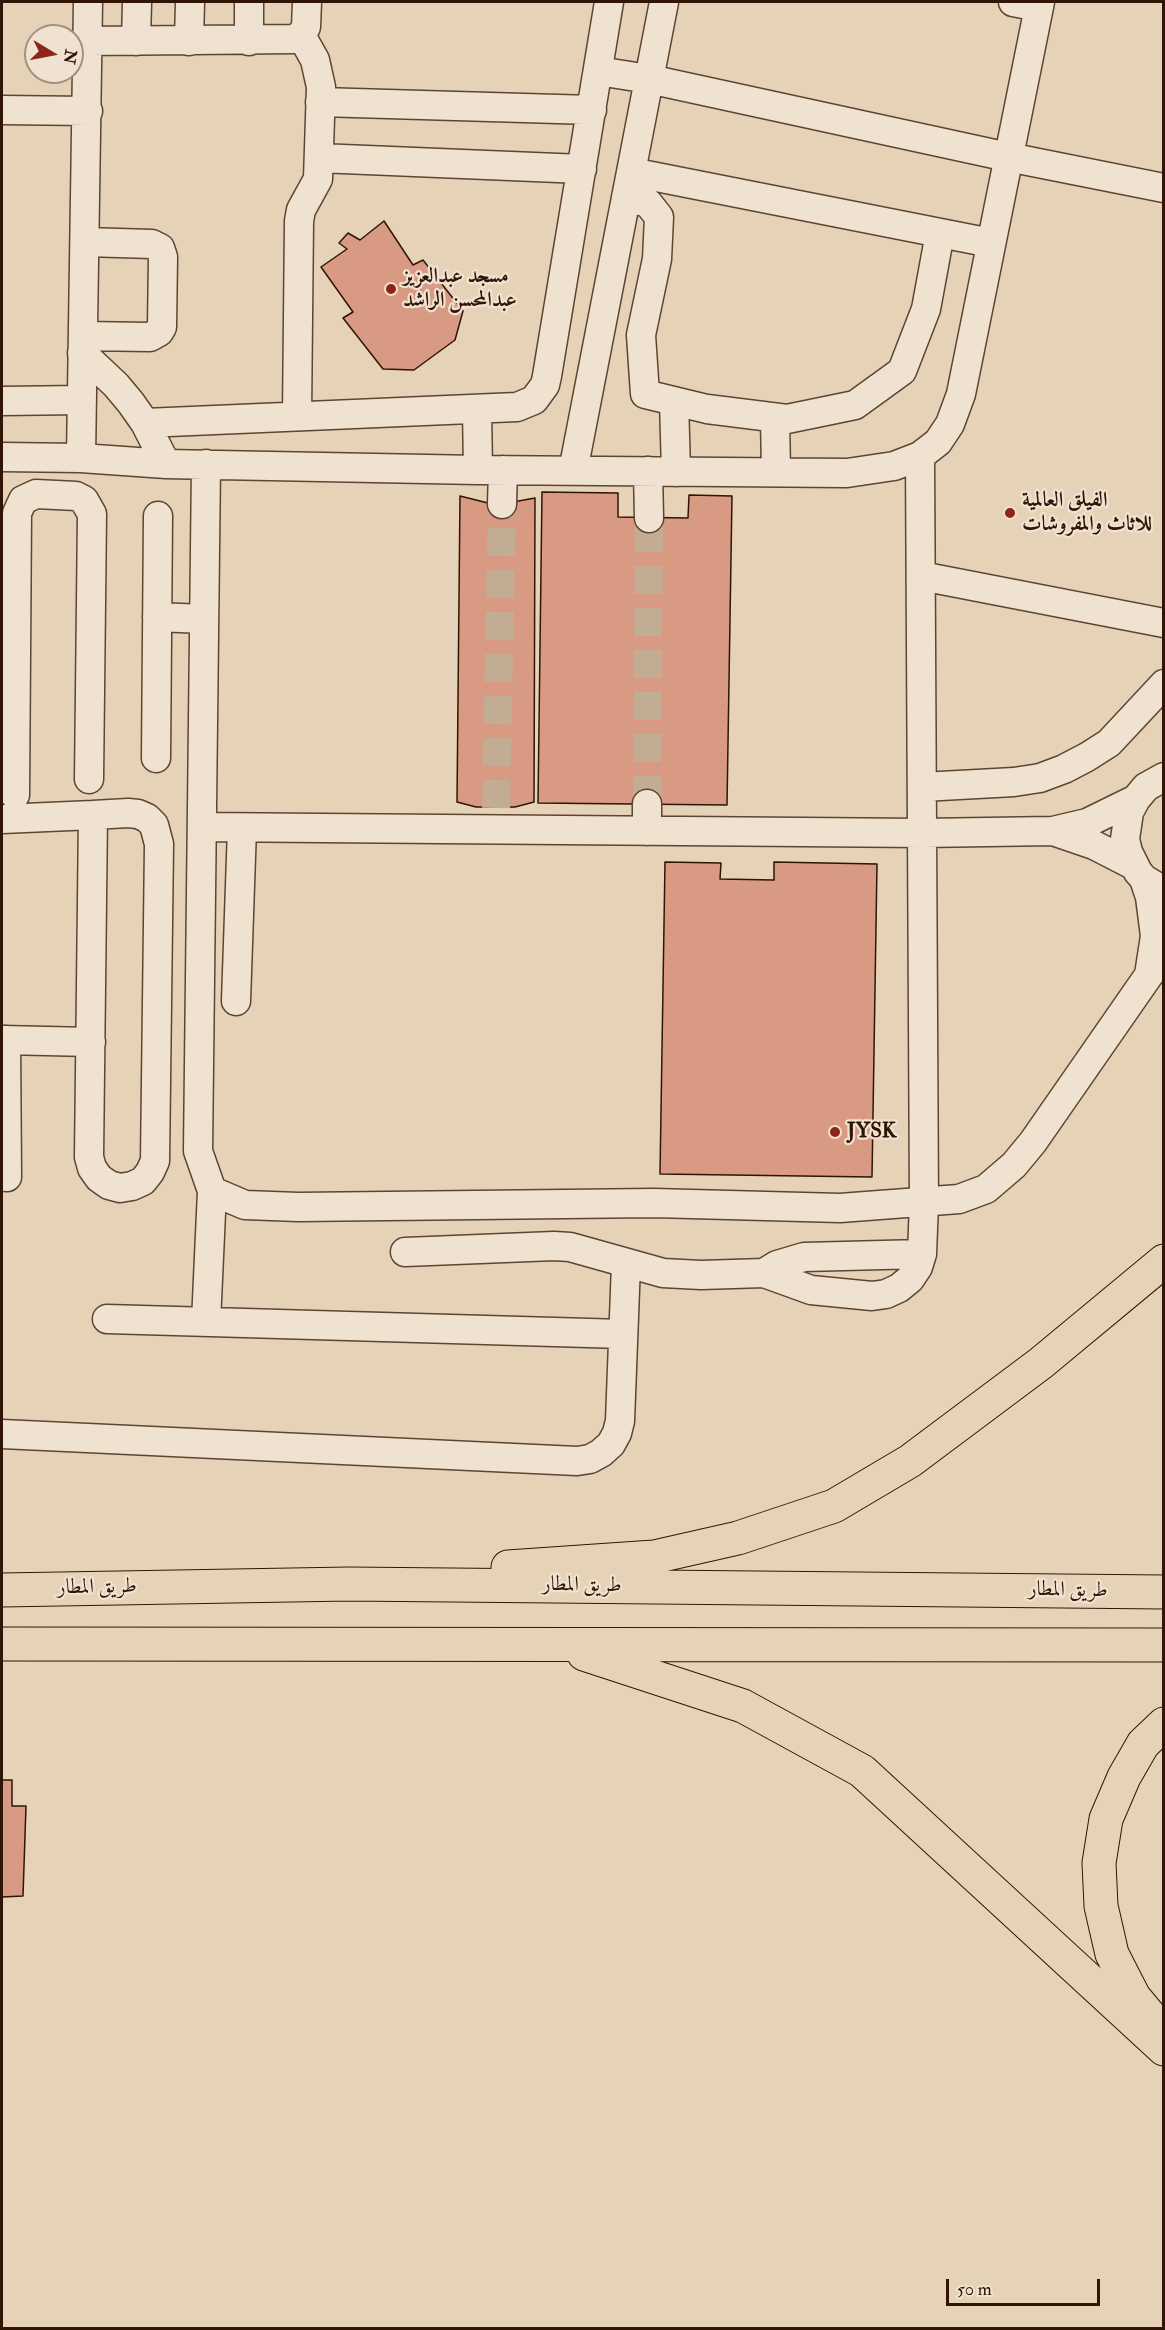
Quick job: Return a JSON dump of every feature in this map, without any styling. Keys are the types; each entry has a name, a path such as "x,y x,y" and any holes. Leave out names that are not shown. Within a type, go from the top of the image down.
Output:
{"highway":[{"path":"349,1584 418,1573 654,1557 738,1538 834,1506 910,1461 1041,1363 1164,1261"},
{"name":"طريق المطار","path":"2,1590 349,1584 1164,1592"},
{"path":"2,1644 1164,1646"},
{"path":"554,1645 743,1706 862,1771 1164,2049"},
{"path":"1164,1724 1143,1744 1124,1776 1107,1819 1099,1863 1101,1906 1112,1954 1134,1997 1164,2032"}],"street":[{"path":"81,458 88,2"},
{"path":"136,41 137,2"},
{"path":"189,41 190,2"},
{"path":"249,2 249,41"},
{"path":"88,41 294,39 301,35 306,27 307,2"},
{"path":"145,423 477,409 526,405 534,400 545,385 609,2"},
{"path":"573,471 664,2"},
{"path":"2,457 81,458 166,464 848,473 894,466 921,456 938,442 944,433 961,394 1008,157 1030,3"},
{"path":"297,416 299,217 315,187 319,158 321,87 315,60 301,35"},
{"path":"598,71 649,79 1008,157 1164,188"},
{"path":"320,102 592,110"},
{"path":"2,110 88,111"},
{"path":"319,158 582,169"},
{"path":"628,185 940,233 991,243"},
{"path":"628,185 648,203 659,217 657,259 641,335 645,394 707,409 787,419 855,405 902,371 926,309 940,233"},
{"path":"82,345 150,337 159,332 162,321 164,257 160,248 152,244 85,242"},
{"path":"605,306 646,312"},
{"path":"82,345 145,423 166,464"},
{"path":"2,401 82,400"},
{"path":"649,518 662,472 674,401"},
{"path":"477,409 490,470 502,504"},
{"path":"775,418 776,472"},
{"path":"405,1252 554,1246 585,1250 644,1269 682,1275 764,1273 811,1290 872,1296 886,1294 899,1288 910,1279 918,1267 922,1254 924,1203 921,456"},
{"path":"206,464 198,1151 212,1191 206,1322"},
{"path":"89,778 93,523 89,507 84,500 68,495 29,496 19,506 9,545 8,807 93,815 138,814 147,818 154,825 159,844 155,1161 143,1181 120,1188 109,1185 99,1178 92,1168 89,1157 93,815"},
{"path":"156,758 158,516"},
{"path":"921,576 1164,623"},
{"path":"157,617 204,619"},
{"path":"922,787 1014,782 1040,778 1064,769 1087,757 1108,742 1164,684"},
{"path":"212,1191 245,1205 298,1207 654,1203 840,1208 959,1199 986,1189 1014,1165 1033,1142 1156,966 1155,927 1147,878 1125,839 1129,812 1136,799 1146,787 1162,777"},
{"path":"202,827 242,828 495,819 647,818 922,833 1053,831 1096,820 1136,799"},
{"path":"236,1001 242,828"},
{"path":"1053,831 1094,845 1147,878"},
{"path":"7,1177 4,1040 91,1042"},
{"path":"764,1273 777,1265 804,1257 922,1254"},
{"path":"2,1434 578,1461 590,1459 611,1444 620,1421 626,1264"},
{"path":"107,1319 623,1334"}],"building":[{"name":"مسجد عبدالعزيز عبدالمحسن الراشد","path":"384,221 413,265 423,260 463,311 455,340 414,370 383,369 343,318 353,312 321,267 347,249 339,243 348,233 360,240"},
{"path":"542,492 618,493 618,517 688,518 689,495 732,496 727,805 538,803"},
{"path":"460,496 502,504 535,498 534,802 515,807 476,807 457,802"},
{"path":"665,862 721,863 720,879 774,880 774,862 877,864 872,1177 660,1174"},
{"path":"2,1780 12,1780 12,1806 26,1806 23,1896 2,1897"}],"tunnel":[{"path":"496,808 502,504"},
{"path":"647,804 649,518"}],"place":[{"name":"مسجد عبدالعزيز عبدالمحسن الراشد","path":"391,289"},
{"name":"الفيلق العالمية للاثاث والمفروشات","path":"1010,513"},
{"name":"JYSK","path":"835,1132"}]}
